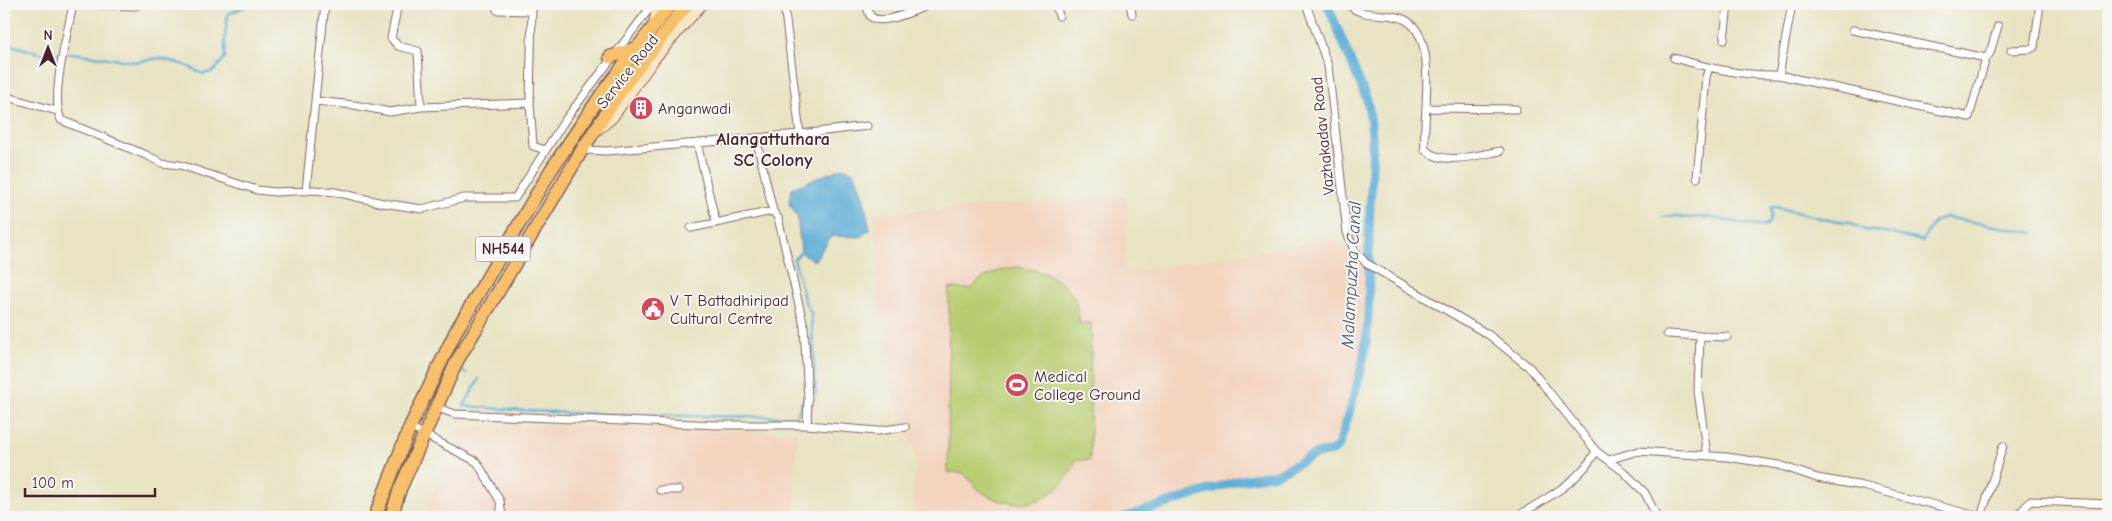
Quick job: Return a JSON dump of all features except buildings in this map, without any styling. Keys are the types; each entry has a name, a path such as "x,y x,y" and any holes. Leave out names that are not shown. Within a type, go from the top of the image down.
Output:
{"highway":[{"name":"NH544","path":"374,517 410,427 456,331 532,200 592,109 654,24 671,4"},
{"name":"NH544","path":"391,517 400,489 457,361 582,150 624,86 687,4"},
{"path":"610,57 636,48"}],"street":[{"path":"138,4 135,6 74,4 58,91 57,111 61,120 146,155 162,164 180,165 257,190 276,192 306,191 325,4"},
{"path":"398,4 391,38 398,46 418,51 421,107"},
{"name":"Service Road","path":"306,191 335,192 383,203 422,209 464,198 515,198 545,150 610,57 653,4"},
{"path":"654,24 658,4"},
{"name":"Service Road","path":"594,132 612,118 655,58 702,4"},
{"path":"784,4 800,134"},
{"path":"868,4 869,15 873,19 882,20 930,4"},
{"path":"1056,4 1059,16"},
{"path":"1130,4 1132,14"},
{"name":"Vazhakadav Road","path":"1306,4 1328,66 1347,232 1354,250 1366,263 1489,335 1523,362 1557,400 1596,451"},
{"path":"1348,4 1355,10 1364,13 1390,14 1408,21 1422,43 1426,67 1425,150 1433,156 1464,157 1500,151"},
{"path":"1724,40 1728,4"},
{"path":"1778,75 1792,4"},
{"path":"2011,50 2034,47 2040,4"},
{"path":"497,10 532,8 530,103 533,146 545,150"},
{"path":"1674,58 1709,68 1755,76 1778,75 1969,117 1986,58 1990,53 1998,26"},
{"path":"1852,30 1986,58"},
{"path":"1697,178 1706,77 1709,68"},
{"path":"4,96 57,111"},
{"path":"315,101 354,105 390,112 421,107 530,103"},
{"path":"1427,108 1516,109"},
{"path":"582,150 607,151 800,134 867,126"},
{"path":"756,138 773,211 778,218 804,326 808,399 807,425"},
{"path":"698,143 716,223"},
{"path":"692,228 773,211"},
{"path":"1667,334 1727,337"},
{"path":"1700,336 1698,391 1707,456"},
{"path":"435,407 455,414 720,425 807,425 876,431 905,427"},
{"path":"410,427 425,433 477,462 500,501 502,517"},
{"path":"1608,460 1638,451 1707,456 1779,465 1817,478 1863,486 1981,517 2003,446"},
{"path":"1516,517 1559,490 1589,465 1596,451 1624,472 1644,493 1657,517"},
{"path":"660,490 679,490"},
{"path":"2016,517 2031,501 2108,504"}],"shaded area":[{"path":"1126,196 1125,272 1336,239 1367,272 1366,335 1336,445 1331,451 1317,452 1274,474 1239,479 1121,517 912,517 916,457 895,400 878,301 876,214"},
{"path":"570,426 797,432 795,517 422,517 441,469 450,466 459,443 456,433 458,427"}],"green space":[{"path":"1018,267 1041,272 1061,283 1074,299 1078,310 1079,323 1091,323 1090,460 1076,460 1070,473 1051,493 1026,503 999,500 985,494 963,473 948,472 949,288 970,289 980,280 992,274 1004,269"}],"water":[{"path":"842,168 854,172 863,195 870,229 861,237 832,236 814,261 801,252 797,216 789,204 792,188"}],"waterway":[{"path":"4,43 43,54 72,53 136,62 159,58 185,65 203,74 214,71 225,57 228,14 251,4"},
{"name":"Malampuzha Canal","path":"1125,517 1240,480 1277,474 1316,454 1333,451 1339,445 1359,377 1366,339 1372,133 1367,100 1327,4"},
{"path":"1662,217 1676,215 1684,218 1706,217 1757,226 1767,225 1771,217 1771,206 1828,220 1849,222 1864,230 1885,232 1922,241 1934,222 1945,217 2034,233"},
{"path":"804,249 794,259 805,302 811,313 816,394"},
{"path":"461,371 466,373"},
{"path":"479,379 464,406 588,414 796,417 804,398"}],"place":[{"name":"Anganwadi","path":"641,108"},
{"name":"V T Battadhiripad Cultural Centre","path":"653,309"},
{"name":"Medical College Ground","path":"1017,385"}],"district":[{"name":"Alangattuthara SC Colony","path":"773,149"}]}
